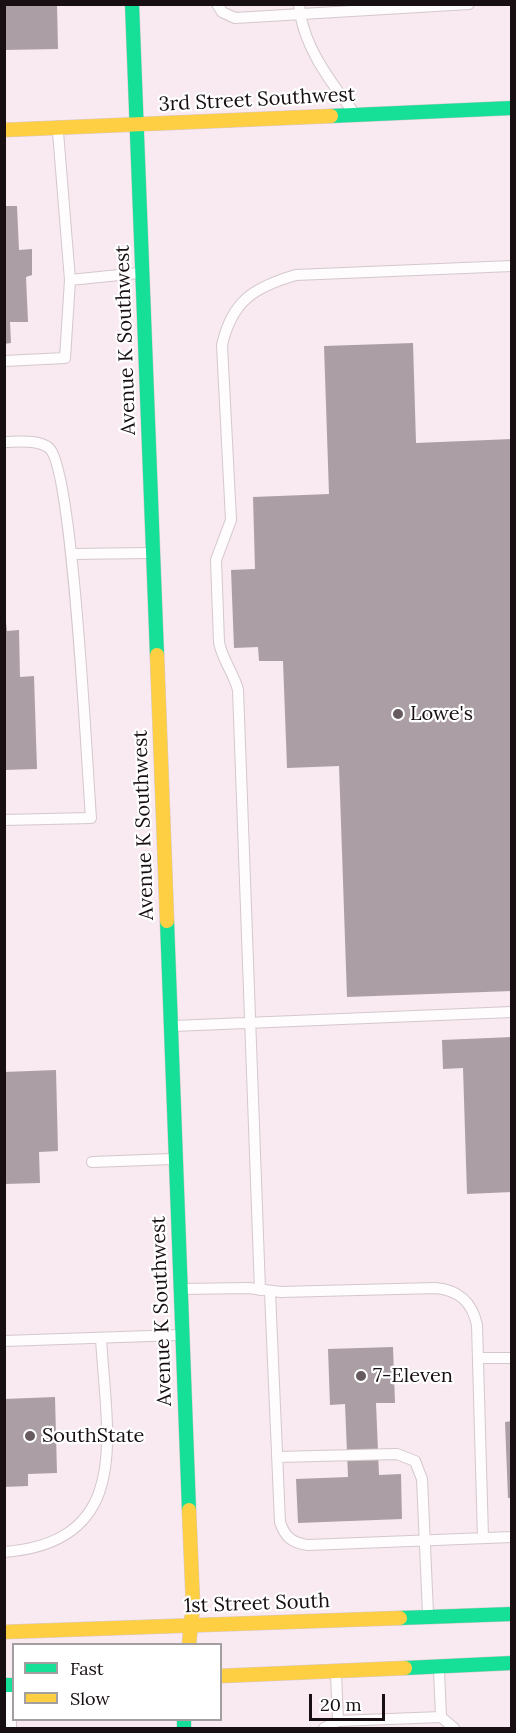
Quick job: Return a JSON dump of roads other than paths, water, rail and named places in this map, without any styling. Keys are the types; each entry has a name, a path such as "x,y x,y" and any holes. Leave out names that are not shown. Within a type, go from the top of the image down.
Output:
{"main road":[{"name":"Avenue K Southwest","path":"132,4 193,1605 189,1643"},
{"name":"3rd Street Southwest","path":"4,130 512,108"},
{"name":"1st Street South","path":"4,1632 512,1614"},
{"path":"222,1676 512,1663"}],"lane":[{"path":"217,4 222,12 235,18 300,9 469,4"},
{"path":"300,9 325,74 356,115"},
{"path":"4,361 65,358 70,280 57,128"},
{"path":"512,266 296,275 272,282 253,292 238,307 227,324 222,345 231,520 216,560 221,654 235,678 238,690 250,1023 280,1522 288,1538 297,1544 512,1537"},
{"path":"70,280 143,273"},
{"path":"4,442 31,442 49,448 58,461 72,554 91,818 4,820"},
{"path":"72,554 154,553"},
{"path":"171,1026 512,1012"},
{"path":"92,1162 176,1159"},
{"path":"180,1290 446,1289 456,1292 471,1306 477,1325 483,1538"},
{"path":"4,1341 182,1335"},
{"path":"4,1552 49,1545 75,1529 94,1509 104,1482 106,1439 101,1338"},
{"path":"478,1358 512,1358"},
{"path":"277,1457 397,1454 415,1461 422,1479 428,1617"},
{"path":"439,1666 441,1717"},
{"path":"336,1671 338,1721"},
{"path":"10,1685 11,1728"},
{"path":"324,1728 338,1721 441,1717 454,1728"}],"place":[{"name":"Lowe's","path":"398,714"},
{"name":"7-Eleven","path":"361,1376"},
{"name":"SouthState","path":"30,1436"}]}
